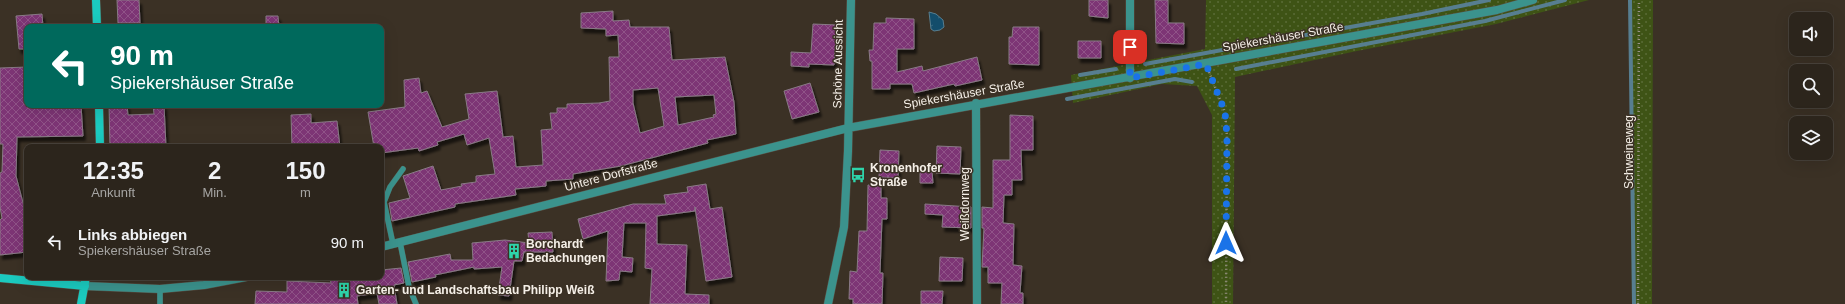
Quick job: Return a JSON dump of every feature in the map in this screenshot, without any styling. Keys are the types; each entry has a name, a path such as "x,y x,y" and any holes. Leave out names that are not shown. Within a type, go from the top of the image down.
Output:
{"main road":[{"path":"96,0 97,24"},
{"path":"99,108 100,144"},
{"path":"0,278 85,286"},
{"path":"81,304 86,280"}],"street":[{"name":"Schöne Aussicht","path":"848,128 851,0"},
{"path":"1130,0 1130,78"},
{"name":"Spiekershäuser Straße","path":"848,128 976,103 1130,78 1497,10 1532,0"},
{"name":"Weißdornweg","path":"976,103 977,304"},
{"name":"Untere Dorfstraße","path":"384,246 762,148 848,128"},
{"path":"828,304 844,227 848,128"},
{"path":"85,286 160,289 204,285 230,280"}],"lane":[{"path":"403,169 390,187 384,202 409,287 416,304"},
{"path":"160,289 160,304"}],"path":[{"name":"Schweineweg","path":"1638,0 1638,304"},
{"path":"1206,64 1225,112 1227,136 1226,304"}],"green space":[{"path":"1206,0 1589,0 1496,24 1357,51 1235,77 1233,304 1212,304 1212,115 1197,86 1162,84 1073,103 1071,75 1205,49"},
{"path":"1630,0 1653,0 1652,304 1632,304"}],"water":[{"path":"929,12 936,14 943,20 944,27 940,30 934,31 931,29"}],"building":[{"path":"117,0 139,0 140,23 118,23"},
{"path":"1089,0 1108,0 1108,18 1089,16"},
{"path":"1155,0 1168,0 1168,23 1184,23 1184,44 1156,43"},
{"path":"613,11 613,21 629,20 630,27 669,27 672,60 725,57 734,102 736,134 707,140 708,143 621,166 573,174 573,179 546,181 546,186 515,189 516,195 455,204 455,207 392,221 389,203 410,198 403,176 433,166 441,190 462,186 461,184 476,182 476,176 495,174 489,138 467,145 464,134 437,142 438,145 419,151 418,148 384,153 384,144 373,144 368,112 405,107 404,80 419,78 421,93 427,91 442,127 469,119 465,94 497,91 503,137 513,136 516,167 543,165 541,130 552,129 550,113 557,113 557,108 567,108 567,104 599,103 610,101 609,57 619,57 618,35 606,36 606,29 581,28 581,13","holes":["658,88 664,126 640,133 633,103 633,90","714,95 716,114 713,115 714,117 678,125 675,97"]},
{"path":"42,14 43,24 24,24 24,49 19,49 16,16"},
{"path":"266,16 278,16 279,24 266,24"},
{"path":"886,18 914,19 914,49 897,49 897,72 922,66 923,71 977,57 982,80 955,86 954,84 914,93 912,84 890,84 890,89 872,89 872,61 870,61 869,50 873,50 874,23 886,23"},
{"path":"813,24 837,25 834,65 809,64 809,67 791,66 791,52 811,53"},
{"path":"1013,27 1039,27 1039,65 1009,64 1009,37 1012,37"},
{"path":"1078,41 1101,41 1101,58 1078,58"},
{"path":"24,67 24,108 81,108 83,136 17,137 16,176 24,207 24,252 0,255 0,220 2,218 0,207 0,173 2,172 3,144 0,144 0,68"},
{"path":"810,83 819,112 792,119 784,91"},
{"path":"109,108 127,108 128,115 154,114 153,108 164,108 166,144 110,144"},
{"path":"311,114 311,123 337,121 340,144 292,144 291,115"},
{"path":"1010,115 1033,116 1033,150 1021,150 1022,180 1012,180 1012,195 1004,195 1003,223 1014,224 1013,265 1022,266 1020,293 1023,293 1023,304 1001,304 1002,283 988,283 988,267 982,267 984,228 982,228 982,207 993,208 993,160 1010,160"},
{"path":"937,146 961,147 960,174 936,173"},
{"path":"880,150 899,151 898,178 879,177"},
{"path":"920,170 932,171 933,183 920,183"},
{"path":"706,184 710,209 722,207 732,277 706,281 695,207 695,211 657,216 657,244 687,245 685,294 709,295 709,304 650,304 652,269 645,268 646,223 624,223 622,257 633,258 632,272 620,271 619,280 606,281 608,231 583,239 578,219 633,204 666,204 664,195 688,192 687,187"},
{"path":"868,185 881,185 881,198 887,198 887,219 882,219 880,273 883,273 882,304 853,304 853,299 849,299 850,271 857,272 859,231 867,231"},
{"path":"925,204 971,207 971,228 942,227 943,215 925,214"},
{"path":"552,232 553,252 524,252 522,261 514,261 509,296 498,295 502,267 474,269 474,267 435,275 436,277 412,282 408,262 450,254 451,260 473,260 472,243 505,240 529,243 528,233"},
{"path":"940,257 963,258 962,281 939,281"},
{"path":"401,268 404,283 394,285 397,304 379,304 377,293 357,296 358,304 255,304 256,291 287,292 287,281 331,283 330,280 384,280 384,270"},
{"path":"921,291 943,291 942,304 921,304"}],"waterway":[{"path":"1145,64 1422,14 1489,0"},
{"path":"1236,69 1485,21 1565,0"},
{"path":"1630,0 1634,304"},
{"path":"1080,75 1116,69"},
{"path":"1067,99 1175,79 1192,82"}],"place":[{"name":"Kronenhofer Straße","path":"858,175"},
{"name":"Borchardt Bedachungen","path":"514,251"},
{"name":"Garten- und Landschaftsbau Philipp Weiß","path":"344,290"}],"route":[{"path":"1130,47 1130,78 1206,64 1225,112 1227,136 1226,243"}]}
